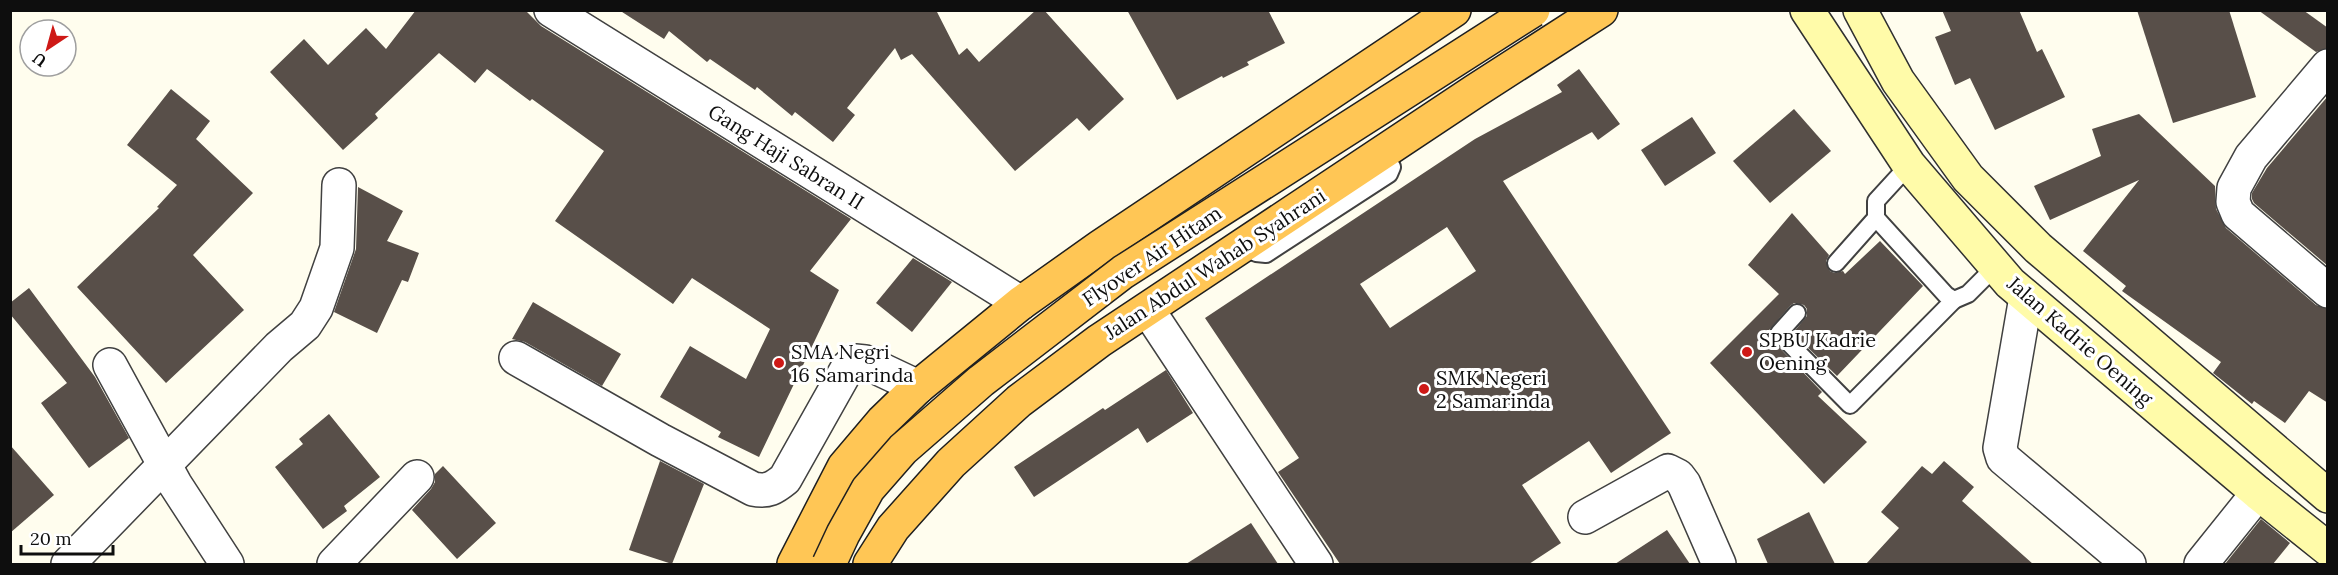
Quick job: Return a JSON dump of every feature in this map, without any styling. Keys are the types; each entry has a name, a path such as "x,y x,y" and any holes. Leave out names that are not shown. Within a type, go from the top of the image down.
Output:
{"highway":[{"path":"794,564 844,467 883,421 918,387 1021,303 1100,247 1454,10"},
{"name":"Flyover Air Hitam","path":"830,564 843,534 868,489 903,449 981,381 1123,272 1533,10"},
{"name":"Jalan Abdul Wahab Syahrani","path":"870,564 892,528 951,463 1019,401 1099,341 1601,10"},
{"path":"1274,131 1318,196"}],"main road":[{"name":"Jalan Kadrie Oening","path":"1807,10 1909,165 2010,283 2258,493 2328,549"},
{"path":"1860,10 1898,81 1968,178 2038,248 2328,496"}],"street":[{"name":"Gang Haji Sabran II","path":"551,10 1021,303"},
{"path":"2328,66 2252,157 2234,188 2233,202 2238,214 2328,291"},
{"path":"68,564 279,347 305,325 316,308 337,248 339,184"},
{"path":"2026,297 2000,448 2003,458 2129,564"},
{"path":"1148,310 1316,564"},
{"path":"516,358 618,414 660,440 753,489 764,491 773,488 785,479 848,367 855,361 865,362 918,387"},
{"path":"110,365 164,464 226,564"},
{"path":"1585,518 1668,471 1678,476 1684,484 1719,564"},
{"path":"334,564 417,477"},
{"path":"2201,564 2258,493"}],"lane":[{"path":"1248,242 1256,253 1266,254 1389,174 1392,167 1383,152"},
{"path":"1836,263 1876,218 1876,201 1909,165"},
{"path":"1876,218 1946,295 1954,300"},
{"path":"1797,313 1779,333 1850,405 1954,300 1968,294 1996,266"}],"building":[{"path":"416,10 525,10 541,26 851,219 810,271 839,290 759,457 718,437 721,432 660,397 690,346 746,379 770,329 692,278 673,304 555,221 604,151 487,69 475,83 439,53 375,114 378,118 343,150 270,72 304,39 328,65 366,28 386,49"},
{"path":"619,10 936,10 959,55 967,48 979,62 1036,10 1044,10 1124,99 1089,131 1077,118 1015,171 912,54 901,60 895,48 847,108 855,115 833,142 795,112 792,116 757,87 755,90 710,59 707,62 669,31 664,39"},
{"path":"1127,10 1268,10 1285,43 1247,62 1249,65 1223,78 1222,76 1177,100"},
{"path":"1942,10 2019,10 2037,52 2042,49 2065,97 1995,130 1970,78 1955,85 1935,37 1951,31"},
{"path":"2137,10 2229,10 2256,97 2173,123"},
{"path":"2258,10 2303,10 2328,28 2328,48 2316,52"},
{"name":"SMK Negeri 2 Samarinda","path":"1579,69 1620,124 1598,140 1592,132 1503,181 1671,433 1611,473 1589,441 1522,485 1561,543 1529,564 1340,564 1278,472 1299,458 1205,318 1475,139 1562,92 1557,85","holes":["1447,227 1476,271 1390,328 1360,284"]},
{"path":"171,89 210,121 196,139 253,193 193,255 244,310 166,383 77,287 159,208 157,207 177,185 127,145"},
{"path":"2328,96 2328,266 2254,203 2252,193 2267,168"},
{"path":"1794,109 1831,151 1770,203 1733,161"},
{"path":"2139,114 2215,186 2216,209 2226,228 2316,305 2328,309 2328,403 2309,391 2285,423 2254,401 2252,404 2213,373 2221,362 2122,291 2126,286 2083,251 2139,180 2050,220 2034,186 2101,156 2092,129"},
{"path":"1692,117 1716,153 1665,186 1641,150"},
{"path":"358,187 403,211 387,241 419,253 408,282 402,280 377,333 334,312 356,249"},
{"name":"SPBU Kadrie Oening","path":"1792,213 1829,255 1826,261 1830,271 1834,273 1843,271 1845,274 1880,241 1923,286 1837,376 1793,333 1807,316 1807,309 1804,305 1794,303 1769,330 1772,340 1822,392 1818,396 1867,442 1824,484 1710,363 1779,294 1748,265"},
{"path":"913,258 952,282 912,332 876,303"},
{"path":"29,288 95,377 129,438 89,468 41,403 67,383 10,314 10,303"},
{"path":"533,302 621,354 602,386 525,342 512,339"},
{"path":"1166,370 1193,413 1147,443 1138,428 1034,497 1014,467 1103,408 1105,410"},
{"path":"329,414 380,477 344,506 347,511 323,529 275,467 303,444 299,439"},
{"path":"10,445 54,495 10,533"},
{"path":"660,461 704,484 672,564 629,550"},
{"path":"1944,461 1974,487 1962,501 2033,564 1866,564 1899,528 1881,512 1922,466 1932,474"},
{"path":"443,466 496,523 457,559 412,510 431,489 435,482 435,474"},
{"path":"1809,512 1835,564 1768,564 1757,539"},
{"path":"2261,519 2290,543 2273,564 2225,564"},
{"path":"1251,523 1278,564 1186,564"},
{"path":"1667,530 1690,564 1615,564"}],"place":[{"name":"SPBU Kadrie Oening","path":"1747,352"},
{"name":"SMA Negri 16 Samarinda","path":"779,363"},
{"name":"SMK Negeri 2 Samarinda","path":"1424,389"}]}
